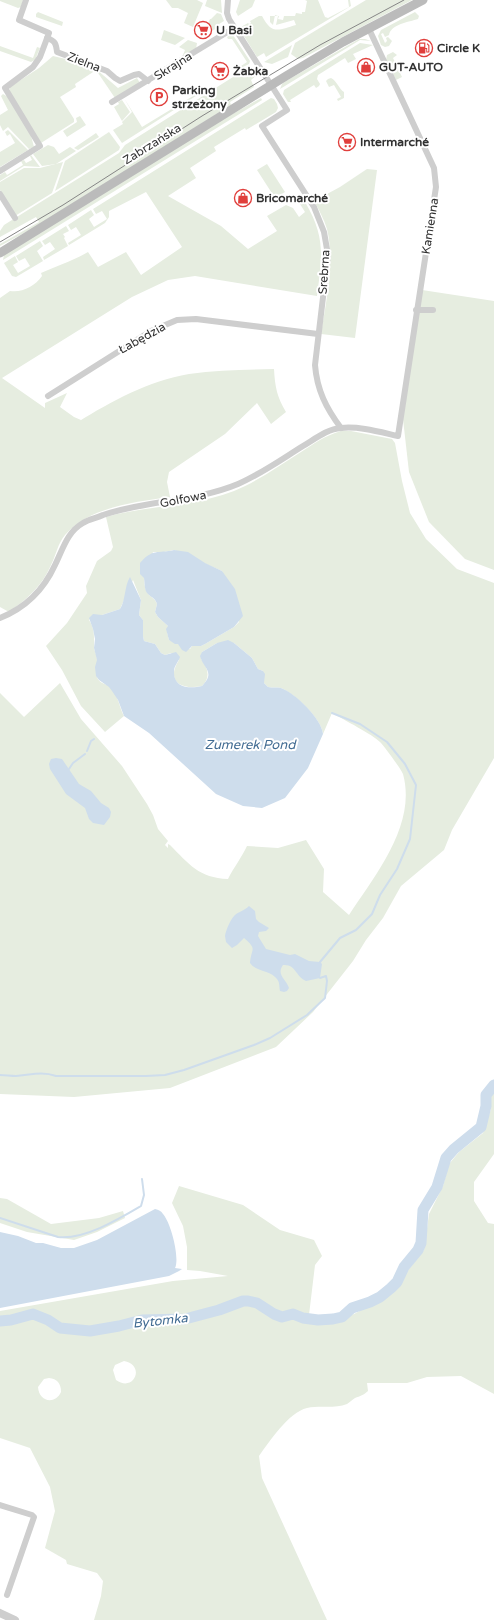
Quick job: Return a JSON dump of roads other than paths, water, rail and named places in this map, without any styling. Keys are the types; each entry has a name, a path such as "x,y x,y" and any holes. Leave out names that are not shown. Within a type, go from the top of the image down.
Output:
{"main road":[{"name":"Zabrzańska","path":"0,253 271,85 423,0"}],"street":[{"path":"0,171 40,146 5,88 33,67 40,57 49,33 19,20 26,0"},
{"path":"228,0 227,13 234,28 271,85"},
{"name":"Skrajna","path":"112,102 234,28"},
{"name":"Kamienna","path":"369,29 434,168 436,176 436,187 416,310 398,436"},
{"name":"Zielna","path":"47,38 54,41 57,52 108,71 115,78 120,80 139,74 148,81"},
{"name":"Srebrna","path":"271,85 287,110 262,126 314,207 324,232 328,255 314,365 316,382 331,414 341,428"},
{"path":"0,194 15,218"},
{"path":"416,310 433,310"},
{"name":"Łabędzia","path":"48,396 151,331 177,320 196,318 318,334"},
{"name":"Golfowa","path":"0,618 12,613 24,605 41,588 55,566 64,542 83,522 117,510 201,496 233,486 260,473 325,432 341,428 365,430 398,436"},
{"path":"0,1506 32,1515 34,1517 7,1595"},
{"path":"0,1613 14,1620"}],"water":[{"path":"174,550 188,552 205,563 222,571 235,589 243,616 234,627 201,646 192,646 186,652 182,650 178,644 175,644 169,640 166,629 168,626 158,617 155,612 157,604 145,589 144,578 140,574 140,563 148,555 156,552"},
{"name":"Zumerek Pond","path":"130,577 141,600 139,615 143,620 144,641 155,644 161,653 165,655 176,652 180,657 174,669 174,677 179,684 188,687 202,686 208,677 208,674 200,656 202,652 217,643 228,640 252,658 258,669 263,671 265,674 264,683 268,687 281,688 293,695 307,707 318,721 323,734 308,768 285,798 262,808 243,806 216,794 149,733 124,716 118,700 112,691 96,676 95,667 97,660 94,648 95,639 89,618 93,614 102,615 120,609"},
{"path":"51,759 62,759 79,784 91,791 101,803 109,808 111,812 110,817 104,825 93,823 89,819 85,808 66,794 50,769 49,764"},
{"path":"249,906 255,911 256,919 269,928 266,931 259,932 258,936 266,949 290,955 295,954 309,961 320,962 322,964 320,978 306,981 302,979 291,966 283,965 281,968 281,974 289,988 284,992 280,991 279,982 274,976 256,968 250,963 253,949 244,938 232,948 226,942 225,936 231,920 236,914"},
{"path":"155,1209 160,1211 166,1218 172,1232 176,1249 175,1268 182,1269 179,1271 169,1276 0,1308 0,1232 18,1236 36,1243 43,1243 61,1248 74,1248 97,1240"}],"waterway":[{"path":"320,962 340,938 356,930 372,914 380,895 397,869 410,839 416,785 405,764 387,742 360,724 332,713"},
{"path":"87,751 91,741 94,739"},
{"path":"69,769 73,763 85,754"},
{"path":"0,1075 16,1076 41,1074 56,1076 146,1076 165,1075 184,1070 270,1038 307,1015 325,998 327,981 326,976 320,978"},
{"name":"Bytomka","path":"0,1321 11,1320 33,1314 48,1320 60,1328 90,1331 142,1320 185,1319 219,1310 243,1301 257,1303 274,1314 282,1317 293,1314 303,1318 318,1320 342,1317 352,1308 380,1297 391,1288 397,1282 404,1267 418,1250 421,1243 423,1210 437,1187 446,1158 454,1149 481,1127 486,1106 486,1095 494,1085"},
{"path":"0,1218 58,1237 68,1237 90,1232 101,1228 141,1206 144,1195 142,1179"}],"tram line":[{"path":"0,242 63,205 202,116 320,45 404,0"}],"place":[{"name":"U Basi","path":"203,30"},
{"name":"Circle K","path":"424,48"},
{"name":"GUT-AUTO","path":"366,67"},
{"name":"Żabka","path":"220,71"},
{"name":"Parking strzeżony","path":"159,97"},
{"name":"Intermarché","path":"347,142"},
{"name":"Bricomarché","path":"243,198"}]}
